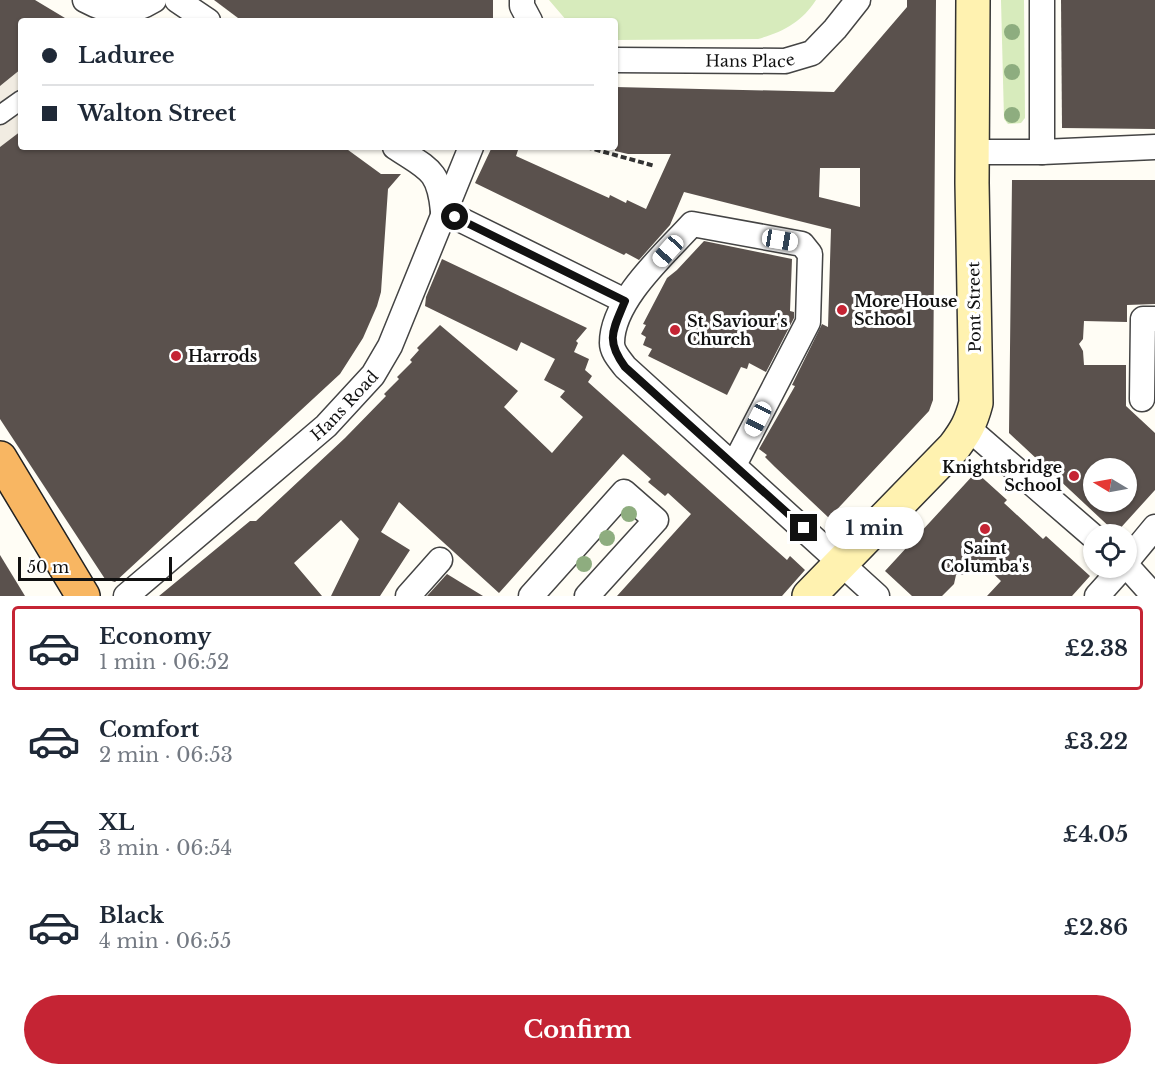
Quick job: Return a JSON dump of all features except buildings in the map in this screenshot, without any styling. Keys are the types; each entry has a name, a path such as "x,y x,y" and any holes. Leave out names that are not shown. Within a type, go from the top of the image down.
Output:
{"highway":[{"path":"0,458 83,596"}],"main road":[{"name":"Pont Street","path":"809,596 938,464 968,428 976,403 973,0"}],"street":[{"path":"177,0 204,18"},
{"path":"522,0 522,6 528,18"},
{"name":"Hans Place","path":"618,60 785,61 812,53 858,0"},
{"path":"1042,0 1042,152"},
{"path":"0,115 18,102"},
{"path":"973,152 1042,152 1155,147"},
{"path":"399,150 434,175 441,189 443,211 625,301"},
{"name":"Hans Road","path":"126,596 326,426 373,375 390,346 470,150"},
{"path":"734,465 808,322 810,254 802,244 692,224 625,301 616,323 612,344 616,355 625,367 877,596"},
{"path":"1142,399 1143,319 1155,319"},
{"path":"968,428 1083,527"},
{"path":"531,596 624,492 656,520 587,596"},
{"path":"1137,550 1155,527"},
{"path":"408,596 440,560"},
{"path":"1097,596 1113,578"},
{"path":"1137,578 1154,596"}],"path":[{"path":"597,150 655,166"}],"green space":[{"path":"549,0 816,0 805,14 791,25 758,39 618,40 618,18 564,18"},
{"path":"1001,0 1024,0 1025,118 1021,123 1008,124 1004,119"}],"shaded area":[{"path":"18,71 18,133 0,147 0,86"}],"place":[{"name":"More House School","path":"842,310"},
{"name":"St. Saviour's Church","path":"675,330"},
{"name":"Harrods","path":"176,356"},
{"name":"Knightsbridge School","path":"1074,476"},
{"name":"Saint Columba's","path":"985,529"}],"route":[{"path":"455,217 625,301 616,323 612,344 616,355 625,367 804,528"}]}
